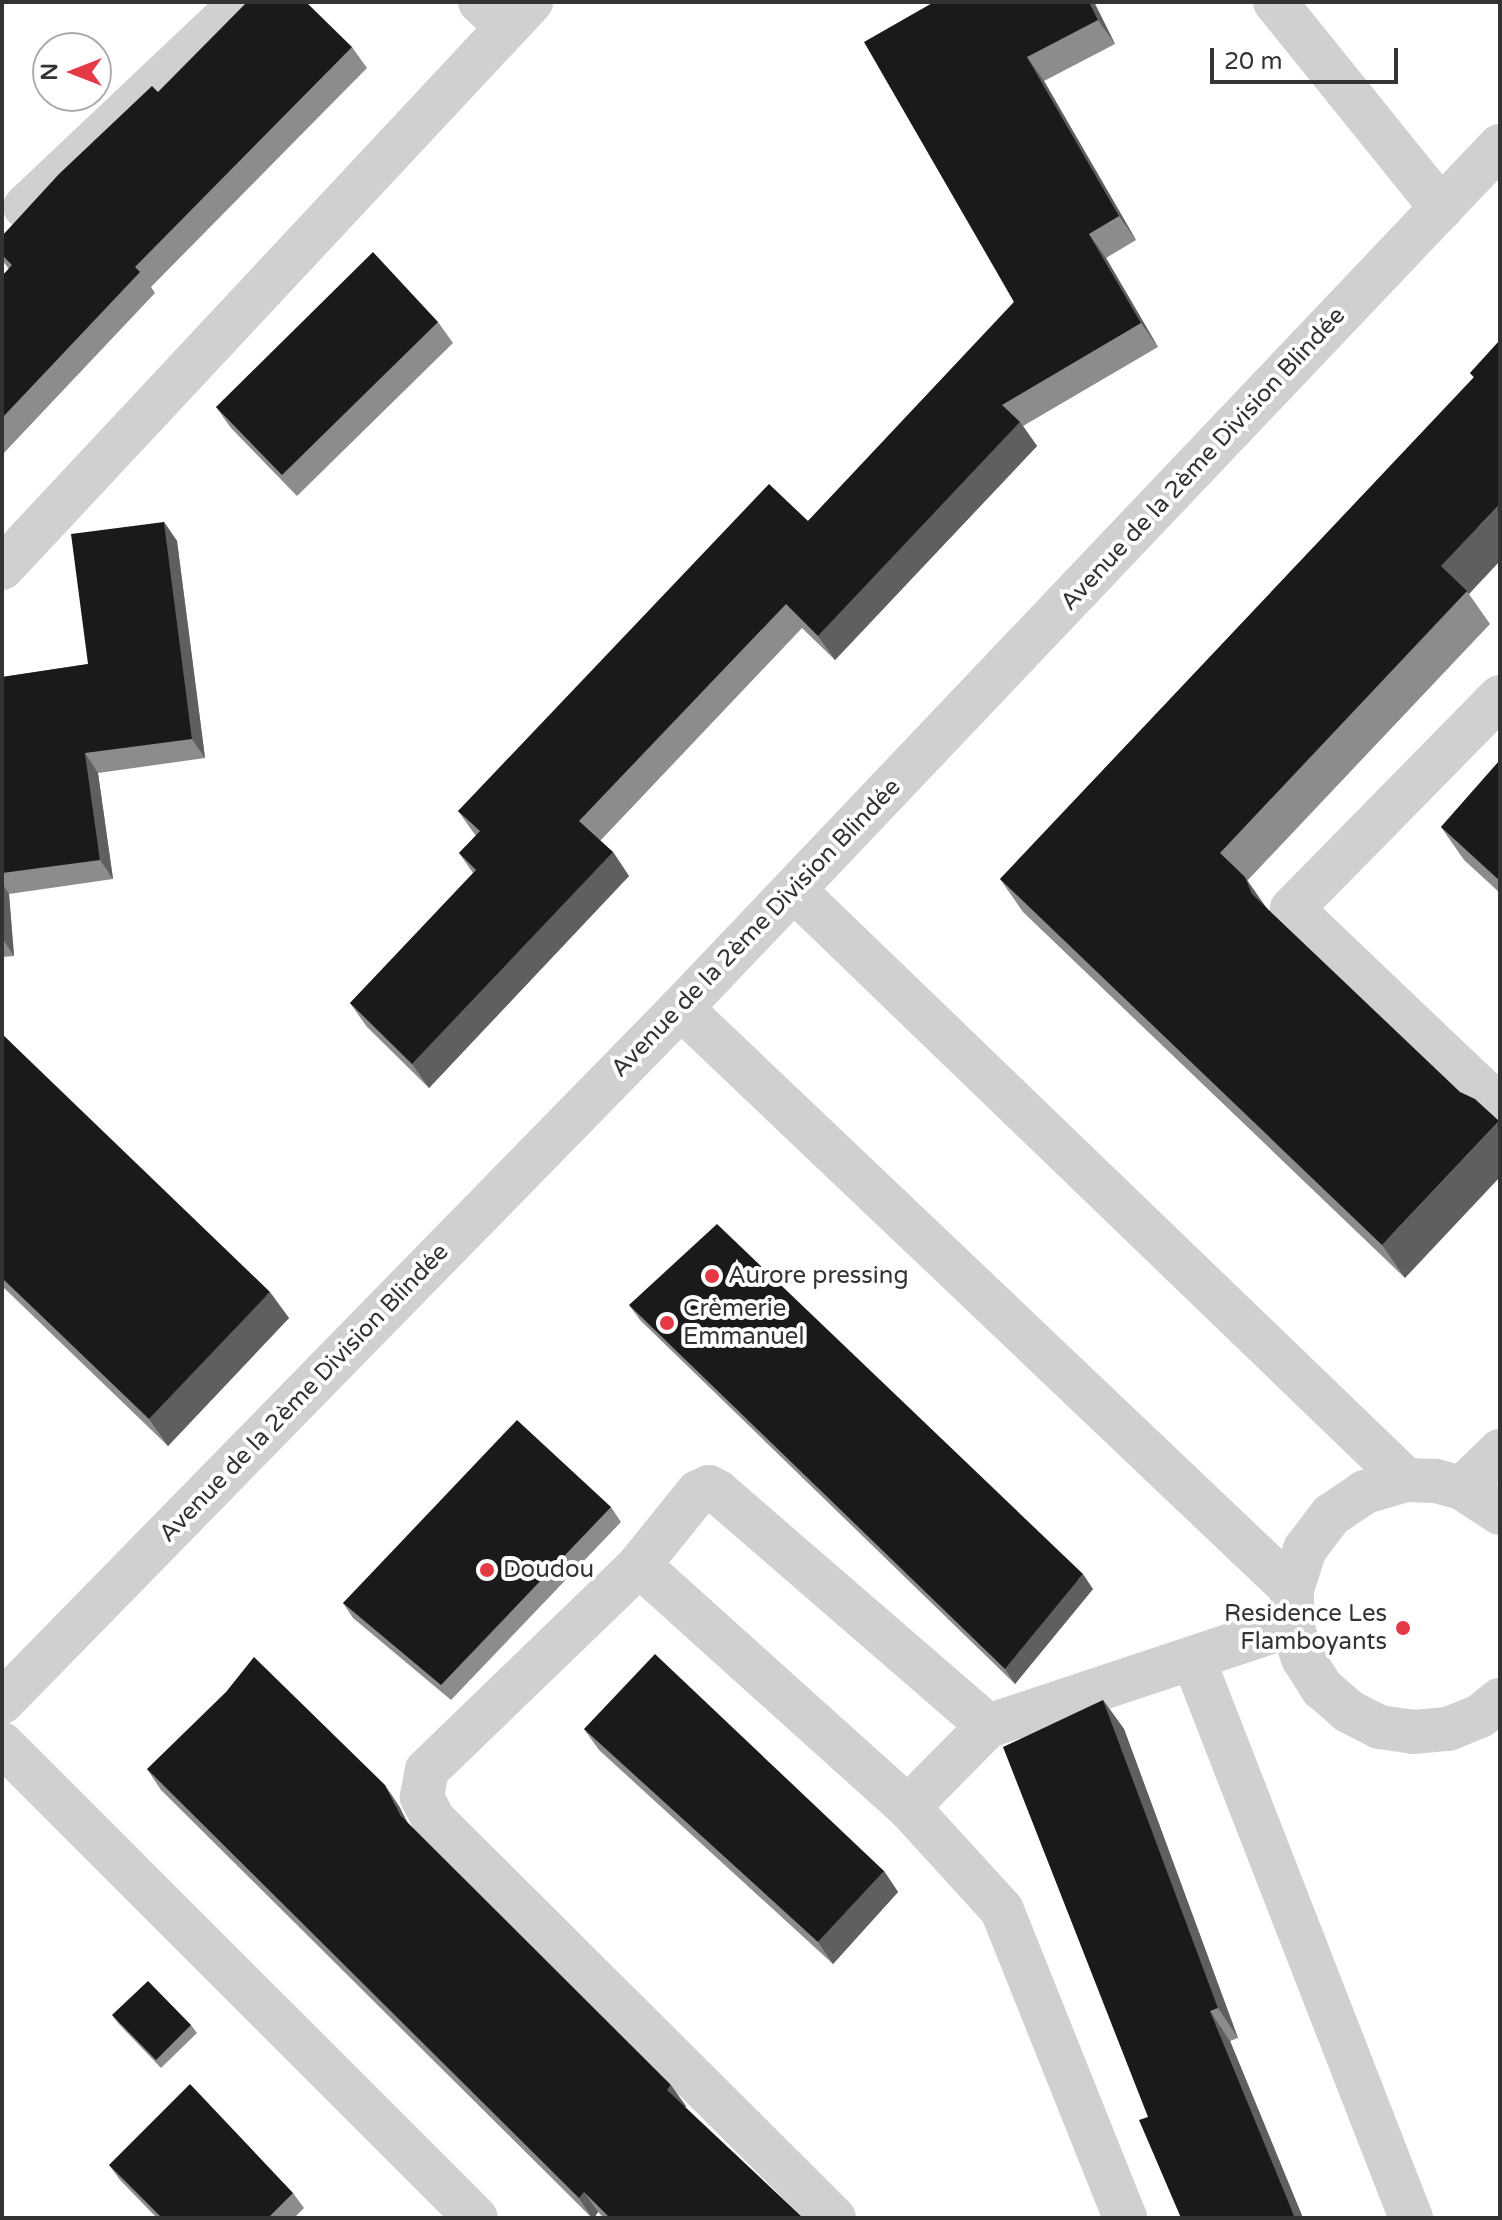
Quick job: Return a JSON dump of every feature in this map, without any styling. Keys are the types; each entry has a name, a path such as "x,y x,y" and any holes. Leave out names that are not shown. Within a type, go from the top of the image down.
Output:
{"street":[{"path":"25,207 242,2"},
{"path":"1275,2 1441,208"},
{"path":"2,568 506,10"},
{"name":"Avenue de la 2ème Division Blindée","path":"2,1702 681,1008 1500,146"},
{"path":"1500,697 1292,909 1500,1107"},
{"path":"794,890 1406,1480"},
{"path":"681,1008 1292,1607"},
{"path":"1462,1488 1500,1451"},
{"path":"1500,1513 1462,1488 1435,1481 1406,1480 1365,1492 1331,1515 1305,1549 1292,1607 1303,1658 1322,1688 1348,1711 1379,1727 1413,1732 1448,1729 1480,1716 1500,1700"},
{"path":"834,2218 433,1819 422,1797 427,1770 639,1565 698,1492 709,1487 988,1726"},
{"path":"639,1565 908,1807 1002,1910 1125,2218"},
{"path":"908,1807 988,1726 1193,1658 1292,1607"},
{"path":"1193,1658 1411,2218"},
{"path":"2,1744 476,2218"}],"building":[{"path":"247,2 306,2 352,47 135,267 140,272 2,418 2,276 12,265 2,255 2,236 59,174 152,86 158,92"},
{"path":"934,2 1089,2 1098,20 1027,57 1119,216 1089,234 1141,323 1002,405 1020,422 818,636 786,604 579,821 613,852 412,1064 350,1003 476,870 459,853 480,831 458,811 769,484 808,521 1014,302 864,42"},
{"path":"373,252 438,322 282,475 216,407"},
{"path":"1500,340 1500,504 1441,566 1467,591 1220,853 1245,877 1252,894 1460,1092 1475,1099 1499,1121 1382,1245 1000,879 1474,377 1470,373"},
{"path":"164,522 192,739 85,753 100,860 2,873 2,677 88,664 71,534"},
{"path":"1500,760 1500,881 1441,827"},
{"path":"2,1034 270,1292 149,1419 2,1278"},
{"path":"717,1224 1083,1574 1005,1669 629,1305"},
{"name":"Doudou","path":"517,1420 611,1507 441,1685 343,1603"},
{"path":"655,1654 884,1871 818,1942 584,1729"},
{"path":"254,1657 385,1785 401,1816 671,2085 667,2090 803,2218 610,2218 584,2192 579,2198 147,1769 226,1692"},
{"path":"1103,1700 1218,2008 1210,2011 1295,2218 1181,2218 1139,2120 1148,2117 1003,1747"},
{"path":"148,1981 191,2025 156,2060 112,2015"},
{"path":"190,2084 293,2193 268,2218 162,2218 109,2165"}],"place":[{"name":"Aurore pressing","path":"712,1276"},
{"name":"Crèmerie Emmanuel","path":"667,1323"},
{"name":"Doudou","path":"487,1570"},
{"name":"Residence Les Flamboyants","path":"1403,1628"}]}
